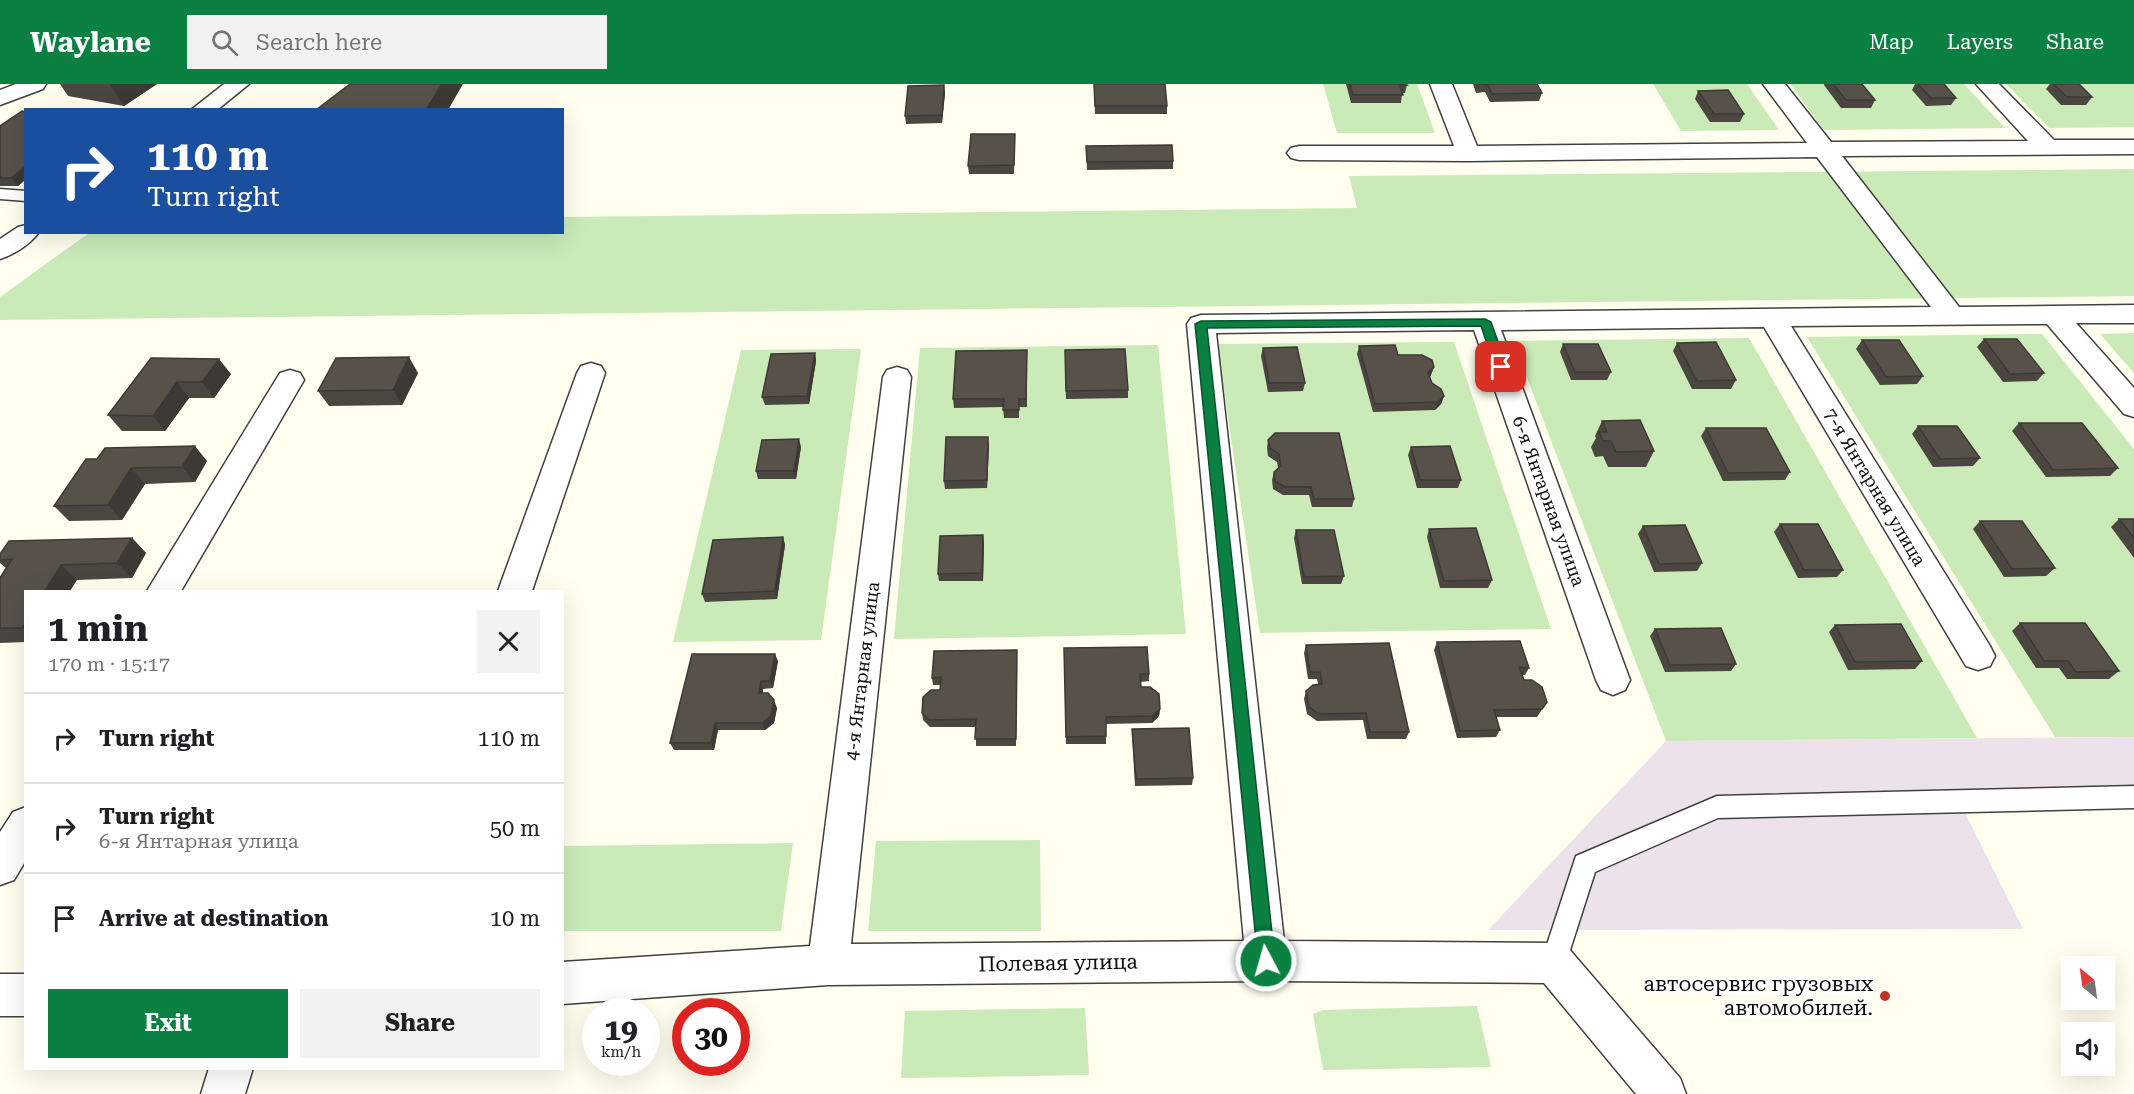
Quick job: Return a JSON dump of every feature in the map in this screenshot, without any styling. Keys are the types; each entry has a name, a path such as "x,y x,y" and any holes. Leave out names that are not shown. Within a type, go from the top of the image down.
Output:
{"street":[{"path":"0,98 36,84"},
{"path":"205,108 238,84"},
{"path":"1441,84 1469,153"},
{"path":"1774,84 1952,317"},
{"path":"1987,84 2047,147"},
{"path":"1299,153 2134,147"},
{"path":"0,251 24,234"},
{"path":"1266,961 1201,324 2134,314"},
{"path":"2054,315 2134,407"},
{"name":"7-я Янтарная улица","path":"1772,318 1978,656"},
{"name":"6-я Янтарная улица","path":"1485,322 1613,680"},
{"path":"515,590 591,373"},
{"name":"4-я Янтарная улица","path":"828,965 897,377"},
{"path":"165,590 290,380"},
{"path":"0,867 24,828"},
{"name":"Полевая улица","path":"564,983 828,965 1266,961 1554,963"},
{"path":"1554,963 1664,1094"},
{"path":"0,995 24,995"},
{"path":"223,1094 230,1070"}],"lane":[{"path":"0,194 24,196"},
{"path":"1554,963 1585,864 1717,807 2134,797"}],"shaded area":[{"path":"2134,737 2134,808 1963,809 2023,929 1488,930 1666,741"}],"green space":[{"path":"1323,84 1417,84 1435,133 1337,133"},
{"path":"1653,84 1747,84 1779,130 1681,131"},
{"path":"1790,84 1964,84 2005,128 1824,130"},
{"path":"2006,84 2134,84 2134,127 2049,128"},
{"path":"2134,169 2134,296 0,320 0,297 88,234 564,234 564,217 1357,208 1349,176"},
{"path":"2134,333 2134,373 2100,334"},
{"path":"2042,334 2134,449 2134,737 2055,737 1807,337"},
{"path":"1749,338 1977,738 1666,741 1513,341"},
{"path":"1454,342 1551,629 1260,633 1217,344"},
{"path":"1158,345 1186,634 894,639 920,348"},
{"path":"861,349 821,640 673,642 741,350"},
{"path":"1040,840 1041,931 868,931 876,841"},
{"path":"793,843 781,931 564,931 564,846"},
{"path":"1477,1006 1491,1067 1323,1070 1313,1014 1323,1010"},
{"path":"1085,1008 1089,1075 901,1078 905,1011"}],"building":[{"path":"350,84 442,84 427,108 319,108"},
{"path":"1094,84 1165,84 1167,106 1095,106"},
{"path":"1350,84 1407,85 1400,85 1403,95 1353,95"},
{"path":"1478,84 1537,84 1542,93 1492,94 1488,85"},
{"path":"1833,84 1862,84 1875,100 1846,100"},
{"path":"1918,84 1944,84 1956,98 1931,98"},
{"path":"2054,84 2079,84 2092,97 2067,97"},
{"path":"944,85 942,115 905,116 908,86"},
{"path":"1728,90 1744,114 1714,114 1698,91"},
{"path":"24,112 24,168 11,178 0,178 0,126"},
{"path":"971,134 1015,134 1014,165 968,166"},
{"path":"1172,145 1173,161 1087,162 1086,146"},
{"path":"1984,339 2017,339 2044,373 2010,374"},
{"path":"1862,340 1899,340 1923,376 1886,377"},
{"path":"1716,342 1736,380 1697,381 1677,343"},
{"path":"1563,344 1598,344 1611,372 1575,372"},
{"path":"1395,345 1398,355 1422,355 1432,360 1434,367 1428,373 1432,383 1441,389 1444,396 1438,402 1375,404 1359,346"},
{"path":"1297,347 1305,383 1269,383 1263,348"},
{"path":"1125,349 1128,390 1066,391 1065,350"},
{"path":"1027,350 1026,399 1019,399 1019,410 1003,410 1004,399 953,399 956,351"},
{"path":"815,353 807,396 762,397 771,354"},
{"path":"409,357 393,390 318,391 336,358"},
{"path":"151,358 219,359 202,382 177,382 153,416 108,415"},
{"path":"1640,420 1654,451 1616,452 1611,441 1603,441 1599,432 1607,432 1602,421"},
{"path":"2019,423 2082,423 2118,468 2053,470"},
{"path":"1918,426 1957,426 1980,458 1940,459"},
{"path":"1706,428 1766,428 1790,472 1728,473"},
{"path":"1275,433 1339,433 1354,499 1314,499 1311,487 1285,487 1275,481 1274,472 1281,466 1279,454 1270,448 1268,440"},
{"path":"946,437 988,437 987,480 944,481"},
{"path":"799,439 794,471 756,471 762,440"},
{"path":"195,446 182,467 131,468 108,505 54,506 86,459 97,459 105,448"},
{"path":"1450,446 1461,480 1420,480 1411,447"},
{"path":"2119,519 2134,519 2134,538"},
{"path":"1980,521 2022,521 2055,568 2012,569"},
{"path":"1780,524 1818,524 1843,570 1804,570"},
{"path":"1685,525 1702,563 1659,564 1643,526"},
{"path":"1476,528 1492,580 1444,581 1429,529"},
{"path":"1296,530 1334,530 1344,576 1304,577"},
{"path":"983,535 982,573 938,574 940,536"},
{"path":"783,537 775,591 702,594 713,540"},
{"path":"132,538 117,563 61,565 46,590 24,590 24,625 22,628 0,628 0,578 12,559 0,560 0,554 9,541"},
{"path":"2020,623 2085,623 2119,671 2076,672 2068,661 2044,661"},
{"path":"1901,624 1922,661 1855,662 1835,625"},
{"path":"1721,628 1736,664 1670,665 1655,629"},
{"path":"1520,641 1529,668 1519,667 1524,680 1532,680 1542,687 1547,702 1542,709 1494,710 1500,730 1460,731 1437,642"},
{"path":"1389,643 1409,732 1370,732 1366,713 1319,714 1309,707 1306,691 1313,685 1322,684 1320,672 1310,672 1306,645"},
{"path":"1147,647 1149,674 1140,674 1141,687 1150,687 1159,694 1160,709 1152,716 1106,717 1106,736 1066,737 1064,648"},
{"path":"1017,650 1016,739 975,739 976,719 929,720 922,713 923,697 931,690 940,690 941,677 932,678 934,651"},
{"path":"692,654 775,654 770,681 761,681 759,693 768,693 774,700 771,716 762,723 715,723 711,743 670,743"},
{"path":"1189,728 1193,778 1136,779 1132,729"}],"place":[{"name":"автосервис грузовых автомобилей.","path":"1885,996"}],"route":[{"path":"1266,961 1201,324 1485,322 1501,367"}]}
